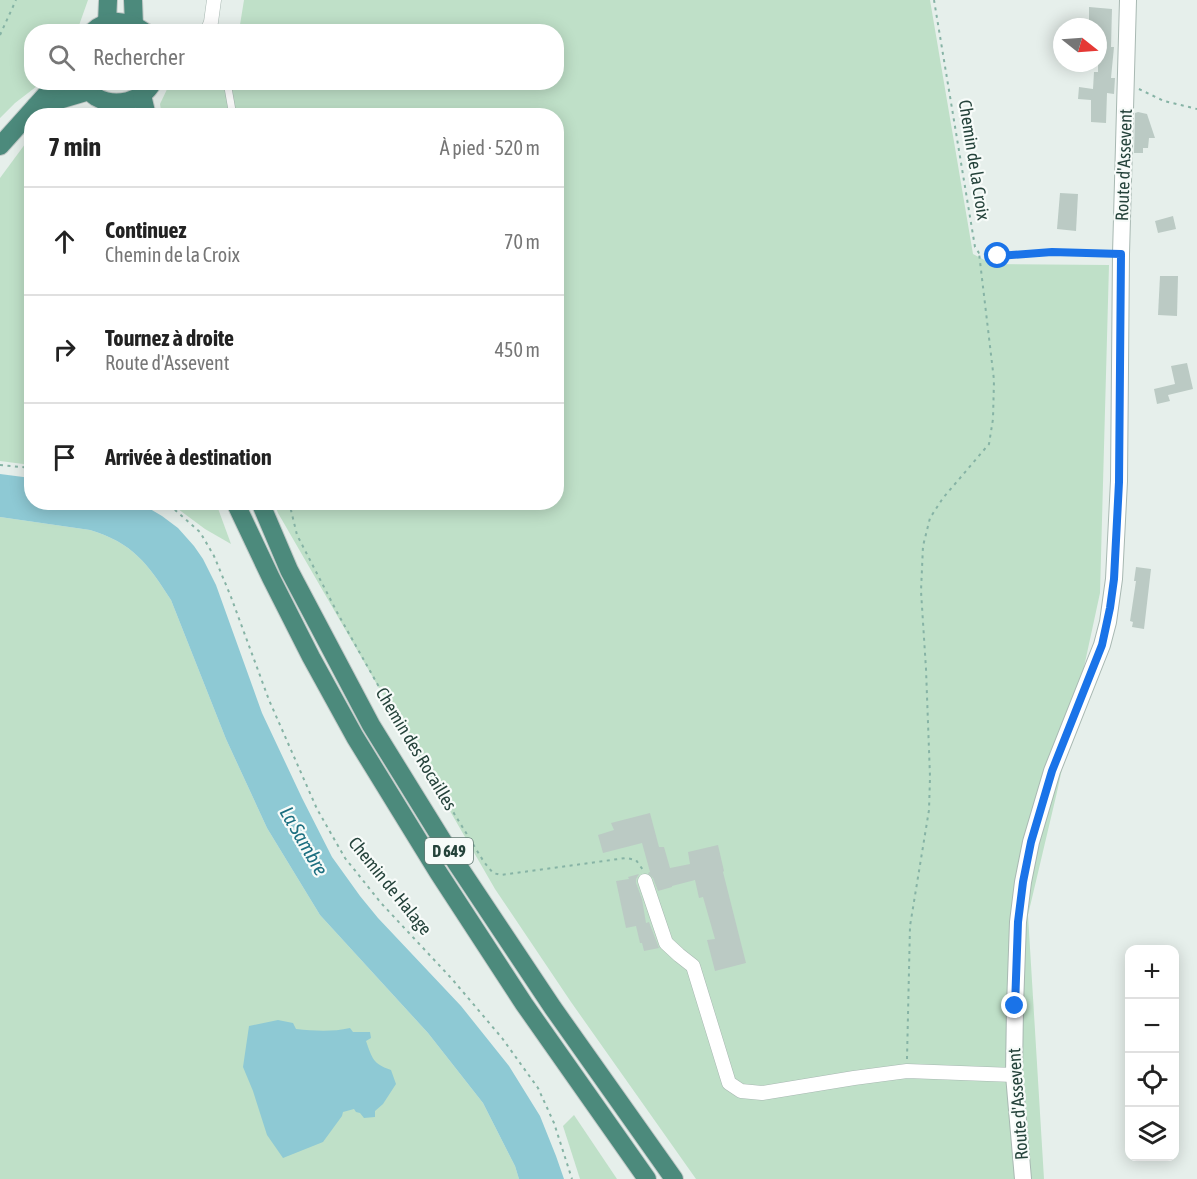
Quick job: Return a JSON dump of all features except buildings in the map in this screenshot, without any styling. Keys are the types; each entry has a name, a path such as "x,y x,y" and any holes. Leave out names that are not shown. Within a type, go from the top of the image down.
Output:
{"highway":[{"path":"101,24 108,0"},
{"path":"134,0 138,24"},
{"path":"115,24 125,22 130,24"},
{"path":"33,108 50,90"},
{"path":"33,108 78,90"},
{"path":"89,90 116,108"},
{"path":"120,108 146,90"},
{"path":"147,90 147,108"},
{"path":"0,146 24,118"},
{"name":"D 649","path":"238,510 301,637 355,737 438,872 524,1005 647,1179"},
{"name":"D 649","path":"263,510 289,570 378,735 457,864 546,998 674,1179"}],"street":[{"path":"210,24 214,0"},
{"name":"Route d'Assevent","path":"1023,1179 1014,1076 1018,922 1023,882 1031,842 1052,771 1102,645 1114,579 1119,482 1121,254 1128,0"},
{"path":"645,881 666,943 693,966 729,1083 741,1091 762,1093 907,1071 1014,1076"}],"lane":[{"path":"228,90 232,108"}],"path":[{"path":"0,35 16,0"},
{"name":"Chemin de la Croix","path":"907,1071 910,926 929,810 930,777 921,591 923,546 930,518 943,498 989,444 993,419 994,380 979,253 975,247 934,0"},
{"path":"1126,81 1164,101 1197,109"},
{"path":"979,253 998,256 1052,252 1121,254"},
{"path":"0,465 24,467"},
{"name":"Chemin de Halage","path":"175,510 200,532 214,556 269,700 317,809 345,858 381,903 488,1020 538,1088 554,1123 572,1179"},
{"name":"Chemin des Rocailles","path":"291,510 297,536 338,614 410,742 493,873 501,875 626,858 636,860 642,868 645,881"}],"green space":[{"path":"0,0 88,0 79,24 24,24 24,90 32,90 0,118"},
{"path":"244,0 930,0 973,254 992,264 1109,265 1100,593 1028,915 1044,1179 696,1179 571,1002 495,889 277,510 564,510 564,108 161,108 160,104 167,90 564,90 564,24 240,24"},
{"path":"24,145 24,464 0,461 0,178"},
{"path":"179,510 219,510 231,544"},
{"path":"0,517 90,530 118,541 147,565 171,600 226,739 267,828 320,915 428,1033 483,1103 515,1166 519,1179 0,1179"},
{"path":"574,1115 617,1179 580,1179 563,1126"}],"water":[{"name":"La Sambre","path":"0,474 24,477 24,510 152,510 178,528 194,546 216,585 262,713 332,857 378,918 461,1006 509,1066 540,1116 564,1179 519,1179 515,1166 483,1103 428,1033 320,915 267,828 226,739 171,600 147,565 118,541 90,530 0,517"},
{"path":"278,1020 293,1023 296,1029 323,1031 350,1028 353,1032 370,1032 371,1038 366,1041 372,1056 377,1063 391,1070 396,1084 383,1104 375,1111 375,1117 364,1118 354,1109 343,1112 323,1142 283,1158 267,1135 243,1067 249,1026"}],"route":[{"path":"998,256 1052,252 1121,254 1119,482 1114,579 1110,608 1102,645 1052,771 1031,842 1018,922 1015,1006"}]}
